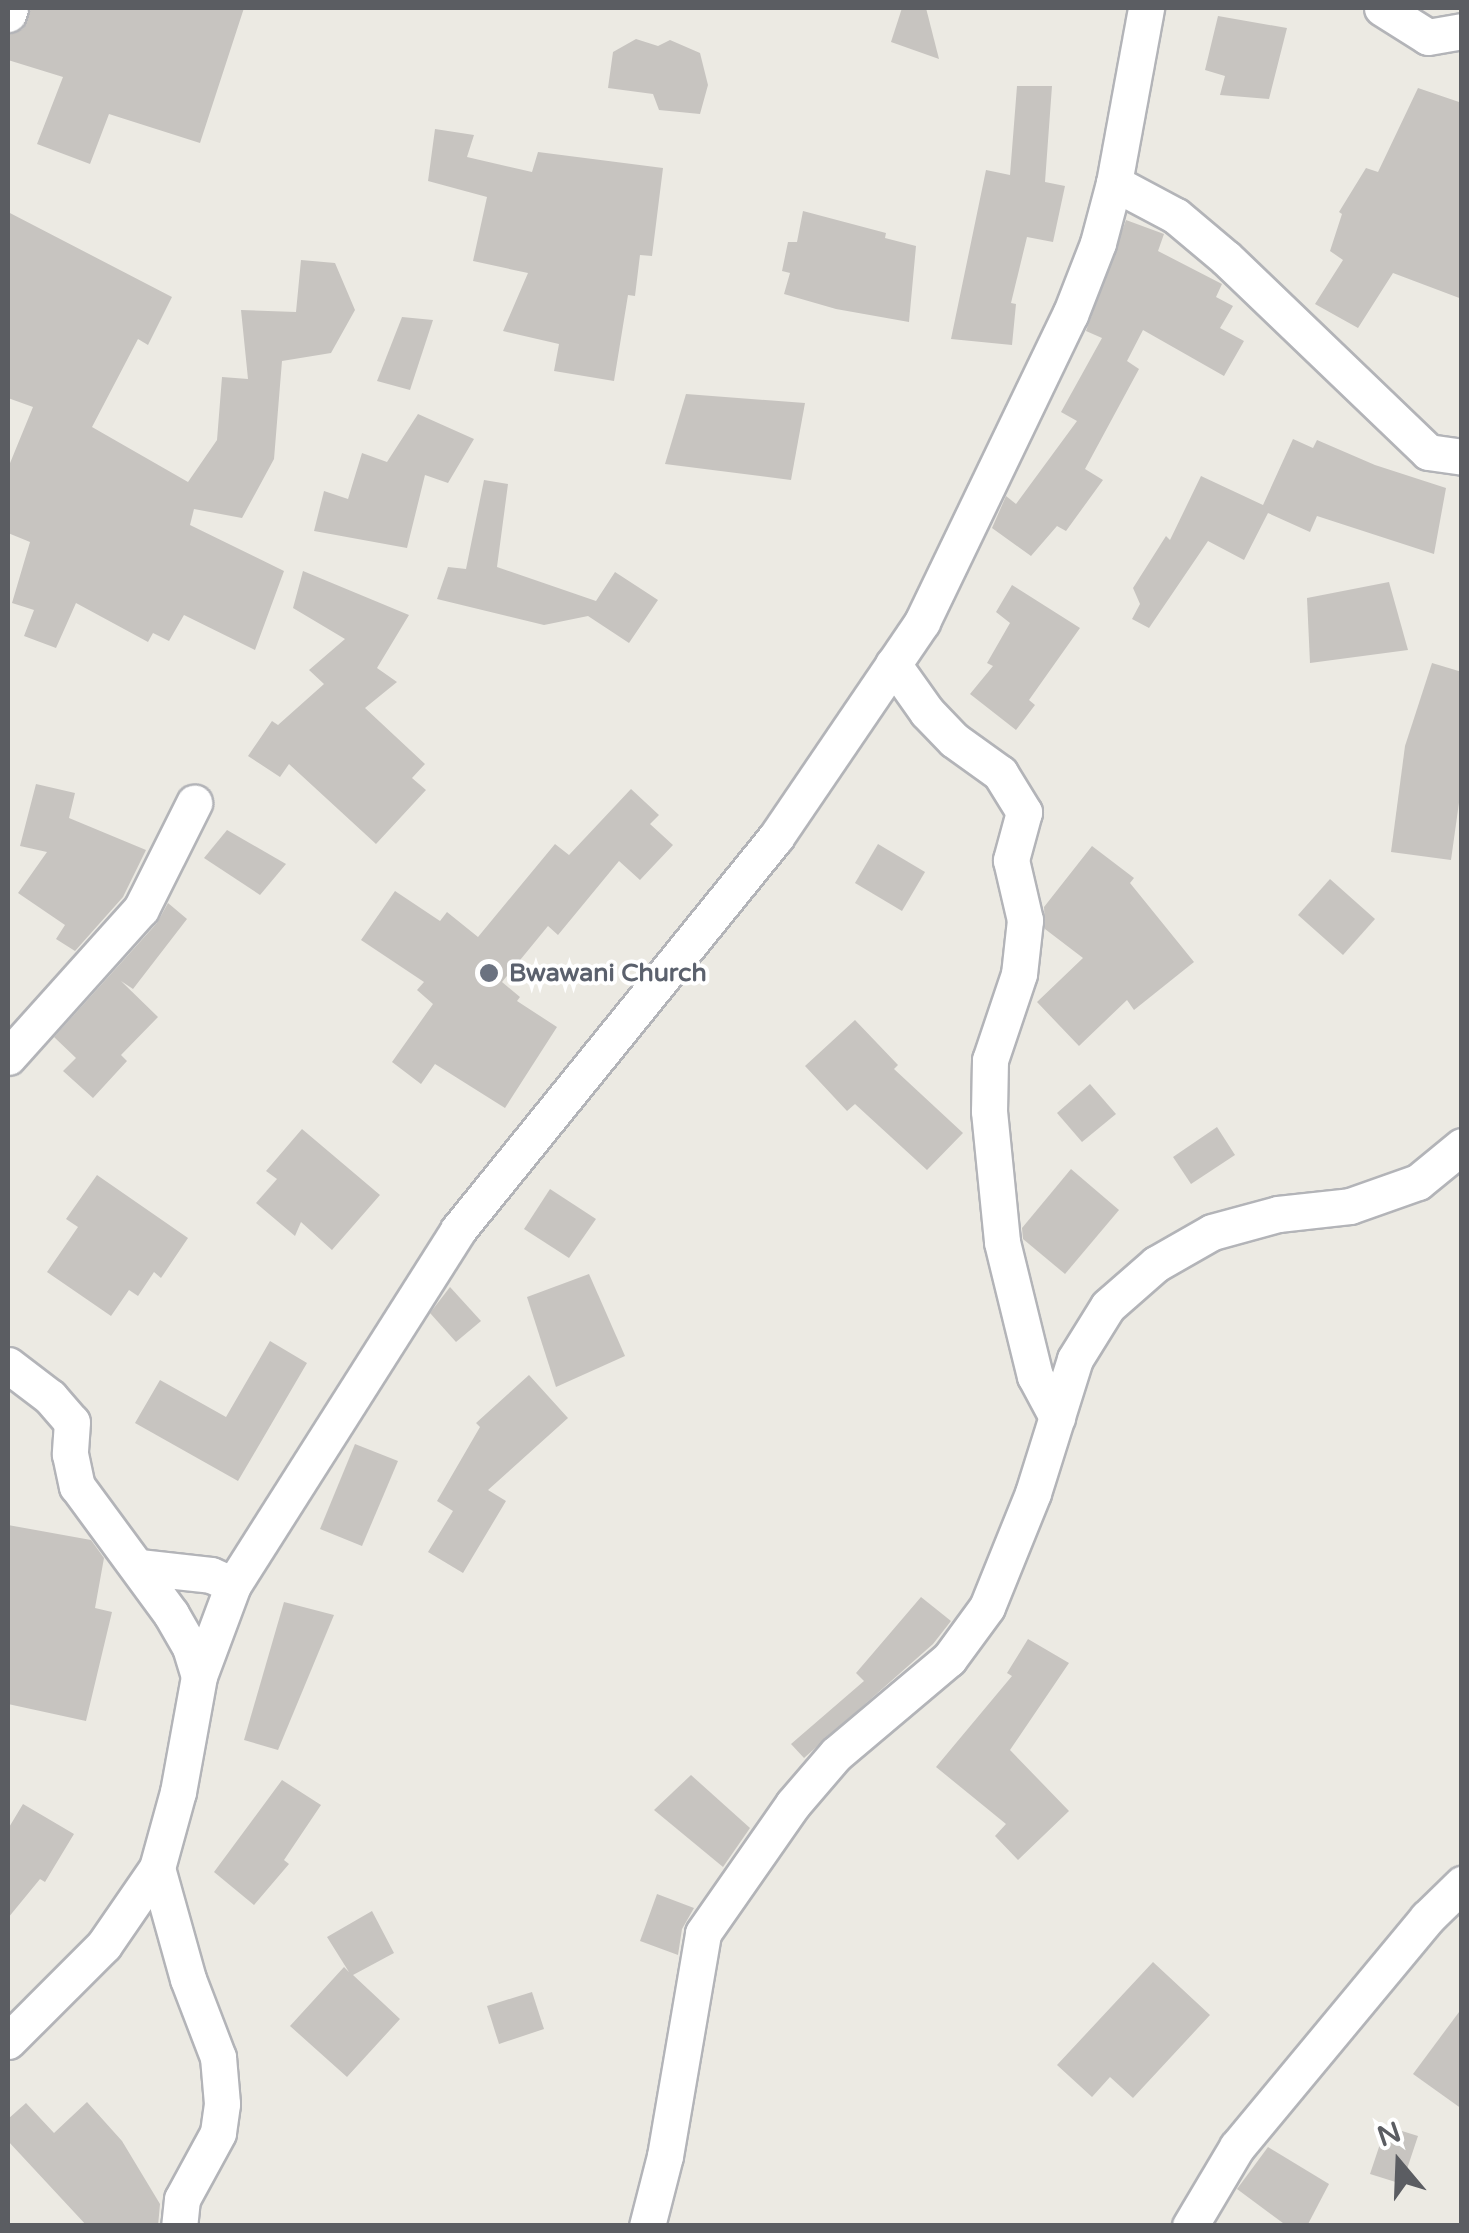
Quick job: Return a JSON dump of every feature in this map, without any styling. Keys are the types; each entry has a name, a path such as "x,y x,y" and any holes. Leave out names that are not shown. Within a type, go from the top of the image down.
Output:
{"street":[{"path":"8,2040 104,1945 156,1868 178,1792 199,1676 233,1586 458,1230 776,837 922,622 1070,315 1098,243 1114,182 1146,8"},
{"path":"1382,8 1428,37 1462,31"},
{"path":"1114,182 1176,216 1226,258 1428,452 1462,457"},
{"path":"893,664 927,712 954,740 1000,773 1024,812 1012,860 1025,920 1019,974 990,1060 988,1111 1002,1242 1035,1376 1057,1418"},
{"path":"8,1057 141,910 194,803"},
{"path":"647,2226 665,2156 703,1933 792,1804 836,1754 949,1659 987,1606 1075,1360 1108,1306 1156,1264 1212,1232 1278,1214 1350,1206 1418,1182 1462,1146"},
{"path":"8,1365 50,1397 72,1422 70,1454 77,1486 139,1567 190,1646 199,1676"},
{"path":"139,1567 211,1575 233,1586"},
{"path":"156,1868 188,1979 218,2057 222,2104 218,2132 182,2199 180,2226"},
{"path":"1190,2226 1236,2147 1427,1918 1462,1884"}],"building":[{"path":"31,8 244,8 200,143 109,114 90,164 37,144 63,77 8,60 8,35 23,29"},
{"path":"902,8 926,8 939,59 891,42"},
{"path":"1218,16 1287,28 1269,99 1220,95 1225,76 1205,70"},
{"path":"636,39 658,46 670,40 700,53 708,85 700,114 659,110 653,94 608,88 613,52"},
{"path":"1017,86 1052,86 1045,182 1065,186 1053,242 1027,237 1011,303 1016,304 1012,345 951,339 986,170 1010,175"},
{"path":"1418,88 1462,103 1462,299 1393,273 1358,328 1315,304 1343,260 1330,251 1342,214 1339,212 1366,168 1378,172"},
{"path":"435,129 474,135 467,157 532,172 538,152 663,168 652,256 640,255 635,296 628,295 614,381 554,371 559,344 503,331 528,273 473,261 487,197 428,181"},
{"path":"803,211 886,233 885,238 916,246 909,322 836,309 784,294 790,273 782,271 788,242 797,242"},
{"path":"8,212 172,297 148,345 138,339 92,427 188,482 217,440 222,377 248,379 241,310 296,312 301,260 335,263 355,310 331,353 282,361 274,459 242,518 194,509 190,525 284,571 255,650 184,615 169,641 153,633 148,642 76,603 56,648 24,636 34,610 12,603 30,542 8,533 8,468 33,407 8,398"},
{"path":"1126,220 1164,234 1158,251 1222,284 1216,297 1233,306 1220,328 1244,341 1224,376 1143,330 1127,361 1139,369 1085,469 1103,480 1066,531 1057,526 1031,556 992,528 1006,496 1016,504 1077,421 1061,412 1102,338 1086,331"},
{"path":"402,317 433,320 410,390 377,381"},
{"path":"686,394 805,403 791,480 665,464"},
{"path":"418,414 474,439 448,483 425,475 407,548 314,531 324,491 348,499 362,453 387,462"},
{"path":"1293,439 1313,448 1317,440 1375,465 1446,488 1434,554 1317,516 1310,532 1268,513 1244,560 1208,541 1149,628 1132,619 1140,604 1133,588 1166,536 1170,540 1201,476 1263,505"},
{"path":"484,480 508,484 497,567 596,601 615,572 658,600 629,643 588,616 544,625 437,599 448,567 466,569"},
{"path":"303,571 409,615 377,668 397,682 365,708 425,764 412,778 426,790 376,844 289,764 280,777 248,756 272,721 278,725 324,684 309,670 345,639 293,608"},
{"path":"1389,582 1408,650 1310,663 1307,598"},
{"path":"1012,585 1080,628 1029,700 1035,705 1016,730 970,694 993,666 987,663 1010,623 996,612"},
{"path":"1432,663 1462,672 1462,781 1451,860 1391,852 1405,746"},
{"path":"36,784 75,793 69,818 146,850 123,897 75,951 56,939 65,925 18,893 47,852 20,846"},
{"path":"631,789 659,815 650,824 673,845 640,880 619,861 558,935 548,926 502,982 520,997 517,1001 557,1027 505,1108 435,1064 421,1084 392,1062 433,1004 417,990 424,982 361,940 395,891 440,921 447,912 478,937 555,844 569,855"},
{"path":"227,830 286,864 260,895 204,858"},
{"path":"878,844 925,872 902,911 855,883"},
{"path":"1092,846 1134,878 1130,883 1194,962 1134,1010 1127,1000 1079,1046 1037,1002 1083,958 1045,929 1044,907"},
{"path":"1330,879 1375,919 1343,955 1298,915"},
{"path":"168,903 187,919 133,989 121,981 158,1017 121,1055 127,1061 93,1098 63,1071 76,1058 54,1037 157,923"},
{"path":"855,1020 898,1065 894,1069 963,1133 927,1170 855,1104 847,1111 805,1066"},
{"path":"1090,1084 1116,1114 1082,1142 1057,1113"},
{"path":"1217,1127 1235,1155 1191,1184 1173,1157"},
{"path":"302,1129 380,1195 332,1250 301,1222 295,1236 256,1203 277,1179 266,1171"},
{"path":"1071,1169 1119,1210 1065,1274 1023,1239 1022,1228"},
{"path":"97,1175 188,1238 161,1278 154,1272 138,1296 129,1290 111,1316 47,1272 78,1227 66,1219"},
{"path":"550,1189 596,1219 569,1258 524,1229"},
{"path":"589,1274 625,1356 556,1387 527,1297"},
{"path":"450,1287 481,1321 456,1342 430,1313"},
{"path":"270,1341 307,1363 238,1481 135,1423 160,1380 226,1417"},
{"path":"529,1375 568,1418 488,1490 506,1501 463,1573 428,1552 453,1511 437,1501 480,1427 476,1423"},
{"path":"355,1444 398,1461 362,1546 320,1529"},
{"path":"8,1525 91,1540 104,1558 95,1608 112,1612 86,1721 8,1704"},
{"path":"921,1597 951,1621 933,1644 804,1758 791,1744 864,1681 856,1673"},
{"path":"284,1602 334,1615 278,1750 244,1740"},
{"path":"1028,1639 1069,1663 1010,1750 1069,1811 1018,1860 995,1836 1006,1824 936,1767 1012,1676 1007,1673"},
{"path":"691,1775 750,1828 723,1867 654,1810"},
{"path":"282,1780 321,1805 284,1860 289,1864 254,1905 214,1872"},
{"path":"23,1804 74,1834 45,1882 40,1879 8,1918 8,1829"},
{"path":"657,1894 694,1908 682,1929 678,1955 640,1941"},
{"path":"372,1911 394,1953 353,1975 400,2019 347,2077 290,2026 344,1967 349,1972 327,1937"},
{"path":"1153,1962 1210,2015 1133,2098 1110,2077 1092,2097 1057,2065"},
{"path":"532,1992 544,2029 499,2044 487,2006"},
{"path":"1462,2008 1462,2109 1413,2074"},
{"path":"87,2102 122,2141 160,2204 158,2226 87,2226 8,2141 8,2119 26,2103 54,2133"},
{"path":"1386,2126 1418,2136 1402,2184 1370,2174"},
{"path":"1268,2147 1329,2184 1307,2226 1287,2226 1237,2189"}],"place":[{"name":"Bwawani Church","path":"489,973"}]}
